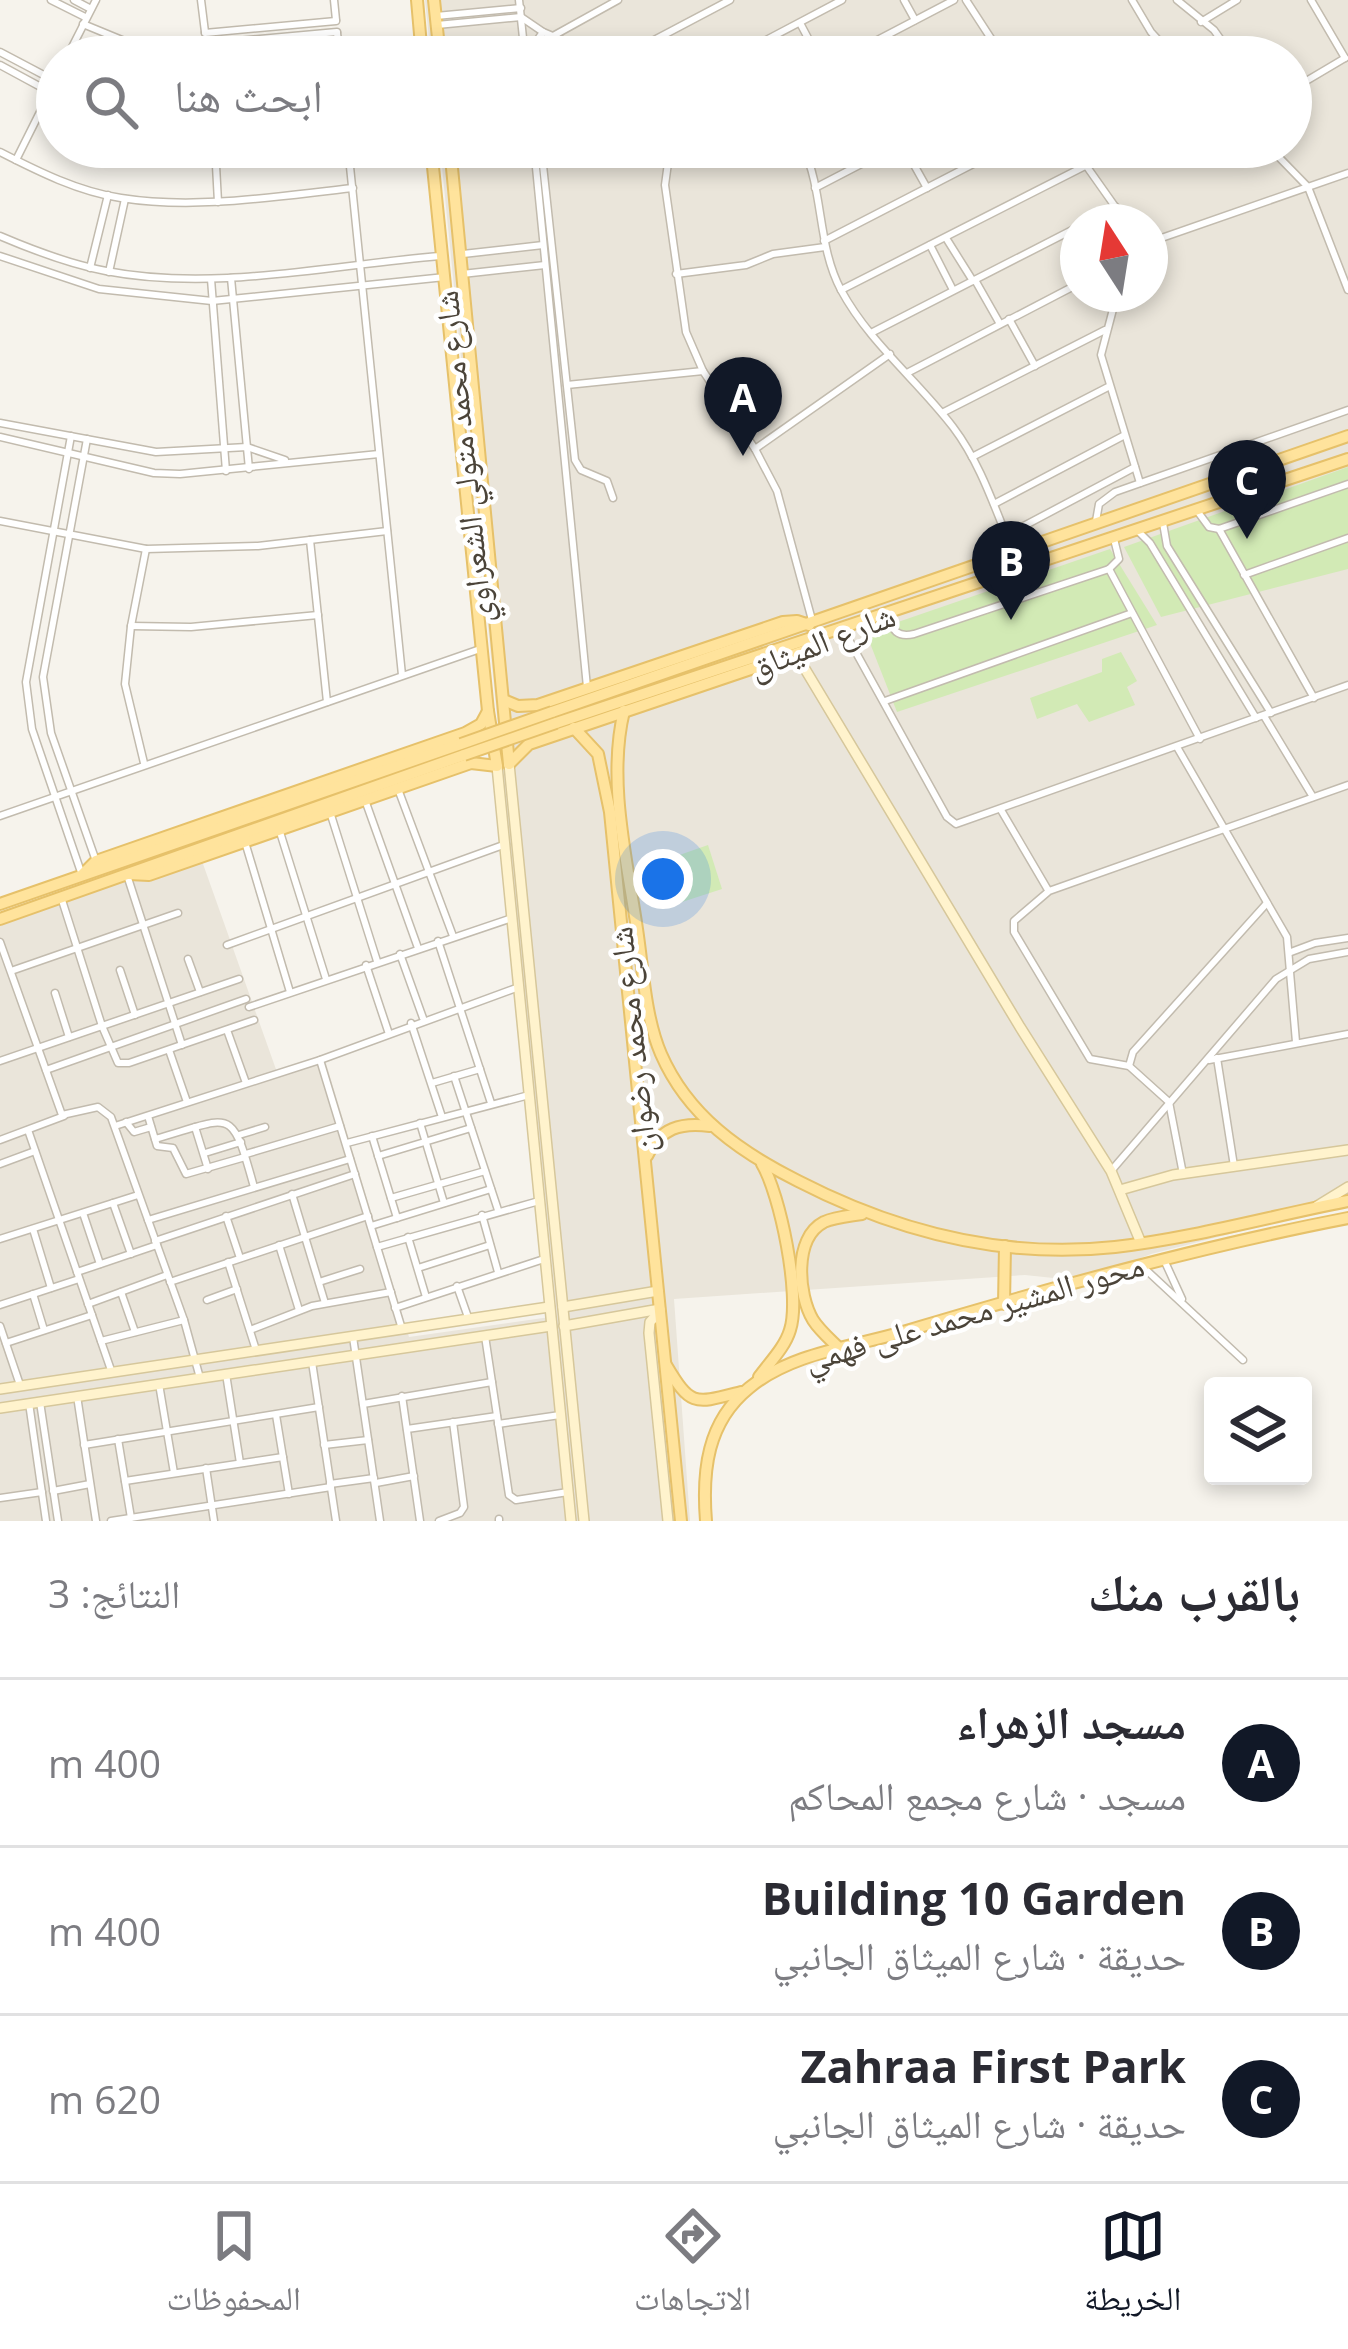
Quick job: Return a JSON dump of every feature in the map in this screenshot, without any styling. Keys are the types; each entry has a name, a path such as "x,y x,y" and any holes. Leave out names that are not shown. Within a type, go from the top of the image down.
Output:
{"main road":[{"path":"417,0 420,36"},
{"path":"434,0 438,36"},
{"path":"433,169 447,168"},
{"name":"شارع محمد متولي الشعراوي","path":"452,168 506,701 503,765"},
{"name":"شارع محمد متولي الشعراوي","path":"433,169 488,712 503,765"},
{"path":"435,189 442,183 453,186"},
{"name":"شارع الميثاق","path":"812,629 1012,552 1348,436"},
{"path":"1283,458 1283,470 1292,478"},
{"name":"شارع الميثاق","path":"506,701 532,706 790,620 812,629 843,629 1348,459"},
{"path":"1254,468 1262,477 1262,489"},
{"path":"478,609 487,614 496,606"},
{"path":"481,632 490,624 498,629"},
{"path":"0,919 812,629"},
{"path":"0,904 812,629"},
{"name":"شارع الميثاق","path":"503,765 524,746 544,738 796,654 812,646 812,629"},
{"path":"532,706 532,725 544,738"},
{"name":"شارع محمد رضوان","path":"624,711 618,749 633,900 655,1035 676,1083 713,1127 760,1161"},
{"path":"82,875 96,860 465,733 481,724 488,712"},
{"path":"574,728 597,753 606,747 618,749"},
{"path":"465,733 475,748 471,763"},
{"name":"شارع محمد رضوان","path":"597,753 610,812 658,1291"},
{"path":"128,874 144,877 471,763 503,765"},
{"path":"645,1164 653,1143 670,1129 692,1124 713,1127"},
{"path":"706,1521 703,1484 707,1454 718,1426 784,1343 793,1319 781,1208 760,1161"},
{"name":"محور المشير محمد على فهمي","path":"760,1161 865,1214 920,1232 1060,1250 1141,1243 1348,1201"},
{"path":"840,1349 816,1325 806,1305 803,1248 823,1222 865,1214"},
{"name":"محور المشير محمد على فهمي","path":"749,1388 791,1363 840,1349 1163,1259 1348,1218"},
{"path":"1004,1304 1005,1246"},
{"path":"658,1291 681,1521"},
{"path":"664,1362 679,1390 691,1400 707,1401 749,1388"}],"street":[{"path":"51,0 116,36"},
{"path":"74,0 94,4 78,36"},
{"path":"201,0 205,36"},
{"path":"334,0 337,36"},
{"path":"436,21 520,8 554,36 618,0"},
{"path":"661,36 728,0"},
{"path":"820,0 825,9"},
{"path":"773,36 842,0"},
{"path":"904,0 915,20"},
{"path":"885,36 954,0"},
{"path":"966,0 987,36"},
{"path":"1132,0 1155,36"},
{"path":"1177,0 1218,36"},
{"path":"1201,22 1237,0"},
{"path":"1311,0 1346,57 1312,77"},
{"path":"205,33 336,21"},
{"path":"799,22 807,36"},
{"path":"293,36 337,32"},
{"path":"541,36 544,32"},
{"path":"0,52 36,69"},
{"path":"0,65 36,84"},
{"path":"16,160 36,120"},
{"path":"0,152 36,168"},
{"path":"37,168 124,199 218,202 352,188"},
{"path":"216,168 218,202"},
{"path":"351,168 402,675"},
{"path":"538,168 587,688"},
{"path":"540,168 577,466 607,481 613,498"},
{"path":"669,168 665,180 686,332 703,371 755,448 777,491 812,629"},
{"path":"809,168 825,244 841,290 972,457 1012,552"},
{"path":"815,188 854,168"},
{"path":"916,168 927,188"},
{"path":"676,274 746,265 773,254 825,244 966,168"},
{"path":"841,290 1081,168"},
{"path":"1089,168 1114,204"},
{"path":"1289,168 1308,187 1348,290"},
{"path":"1168,236 1348,172"},
{"path":"90,268 109,196"},
{"path":"110,272 124,199"},
{"path":"871,333 1060,235"},
{"path":"0,236 90,268 211,279 443,255"},
{"path":"945,237 1000,324"},
{"path":"460,254 543,244"},
{"path":"930,245 954,291"},
{"path":"940,264 956,255"},
{"path":"0,256 99,289 212,301 445,277"},
{"path":"462,274 545,265"},
{"path":"231,278 249,469"},
{"path":"211,279 226,471"},
{"path":"907,373 1060,293"},
{"path":"1111,312 1101,355 1140,483"},
{"path":"1009,320 1035,366"},
{"path":"942,413 1105,330"},
{"path":"755,448 890,354"},
{"path":"567,385 703,371"},
{"path":"972,457 1109,386"},
{"path":"1096,524 1096,513 1106,497 1348,410"},
{"path":"0,423 156,452 247,447 288,462"},
{"path":"994,505 1124,435"},
{"path":"0,436 154,473 226,471 379,454"},
{"path":"71,436 26,682 32,729 82,875"},
{"path":"87,439 43,677 46,714 96,860"},
{"path":"1020,528 1135,467"},
{"path":"1198,512 1209,527 1219,529 1348,484"},
{"path":"0,521 146,549 202,549 387,531"},
{"path":"1162,523 1164,540 1313,797"},
{"path":"1219,529 1313,698"},
{"path":"1138,531 1264,716"},
{"path":"1243,575 1348,538"},
{"path":"886,614 893,632 910,635 1109,569 1119,560 1114,539"},
{"path":"310,540 327,702"},
{"path":"145,764 126,697 131,626 146,549"},
{"path":"1109,569 1200,739"},
{"path":"885,701 1132,613"},
{"path":"131,626 191,627 318,615"},
{"path":"843,629 951,822 1001,810 1348,685"},
{"path":"0,815 482,648"},
{"path":"796,654 1019,1027 1111,1171 1141,1243"},
{"path":"1177,747 1292,952 1289,996 1296,1042"},
{"path":"503,765 512,918 571,1521"},
{"path":"503,765 584,1521"},
{"path":"1183,1174 1169,1102 1129,1066 1090,1058 1014,932 1017,918 1049,891 1348,785"},
{"path":"398,789 453,936"},
{"path":"365,800 418,948"},
{"path":"1001,810 1049,891"},
{"path":"330,812 377,961"},
{"path":"280,829 326,979"},
{"path":"245,842 290,992"},
{"path":"227,945 506,844"},
{"path":"128,874 182,1045"},
{"path":"61,897 115,1061 121,1064 169,1050 254,1020"},
{"path":"1129,1066 1133,1052 1267,903"},
{"path":"6,968 178,913"},
{"path":"46,1070 174,1024 290,992 512,918"},
{"path":"1292,952 1348,938"},
{"path":"438,941 491,1105"},
{"path":"0,942 64,1116"},
{"path":"1111,1171 1276,980 1309,959 1348,952"},
{"path":"400,954 423,1019"},
{"path":"188,959 200,992"},
{"path":"366,965 388,1034"},
{"path":"120,970 135,1015"},
{"path":"0,1061 239,979"},
{"path":"114,1126 320,1060 519,986"},
{"path":"55,993 69,1037"},
{"path":"411,1023 442,1118"},
{"path":"227,1030 246,1083"},
{"path":"1206,1060 1348,1034"},
{"path":"169,1050 187,1102"},
{"path":"1216,1058 1234,1166"},
{"path":"320,1060 402,1329"},
{"path":"431,1083 480,1069"},
{"path":"454,1076 498,1210"},
{"path":"346,1143 529,1094"},
{"path":"0,1140 98,1107 109,1114 184,1320 200,1378"},
{"path":"148,1115 159,1148 175,1150 186,1174 340,1126"},
{"path":"126,1122 134,1132 152,1127"},
{"path":"155,1139 225,1122 240,1138 254,1187"},
{"path":"420,1124 444,1204"},
{"path":"196,1127 208,1168"},
{"path":"203,1154 265,1127"},
{"path":"378,1156 471,1128"},
{"path":"28,1130 112,1372"},
{"path":"372,1136 397,1218"},
{"path":"1120,1190 1183,1174 1348,1150"},
{"path":"0,1164 35,1151"},
{"path":"148,1220 350,1159"},
{"path":"391,1198 485,1171"},
{"path":"0,1305 226,1216 355,1174"},
{"path":"1315,1207 1348,1187"},
{"path":"371,1226 491,1189"},
{"path":"232,1194 238,1212"},
{"path":"292,1194 325,1303"},
{"path":"0,1239 138,1195"},
{"path":"377,1246 539,1201"},
{"path":"113,1203 131,1254"},
{"path":"83,1213 100,1264"},
{"path":"482,1215 498,1272"},
{"path":"226,1216 240,1258"},
{"path":"88,1304 368,1216"},
{"path":"33,1229 51,1288"},
{"path":"408,1238 426,1297"},
{"path":"542,1240 557,1243"},
{"path":"279,1245 299,1310"},
{"path":"418,1268 490,1246"},
{"path":"395,1308 544,1259 552,1257 558,1262"},
{"path":"1163,1259 1183,1302"},
{"path":"228,1262 256,1351"},
{"path":"1141,1265 1243,1360"},
{"path":"319,1282 360,1269"},
{"path":"458,1286 469,1319"},
{"path":"207,1300 237,1289"},
{"path":"562,1307 658,1291"},
{"path":"121,1292 135,1332"},
{"path":"250,1330 299,1310 391,1292"},
{"path":"33,1294 44,1330"},
{"path":"0,1389 549,1307"},
{"path":"565,1326 660,1310"},
{"path":"660,1310 650,1322 649,1333 668,1521"},
{"path":"4,1347 92,1315"},
{"path":"101,1341 184,1320"},
{"path":"0,1326 20,1386"},
{"path":"0,1408 551,1326"},
{"path":"485,1336 509,1495 518,1500 568,1492"},
{"path":"353,1337 380,1521"},
{"path":"312,1362 336,1521"},
{"path":"226,1374 240,1463"},
{"path":"363,1404 492,1382"},
{"path":"159,1384 174,1474"},
{"path":"76,1396 96,1521"},
{"path":"403,1396 420,1521"},
{"path":"35,1402 58,1521"},
{"path":"35,1402 46,1521"},
{"path":"84,1444 319,1407"},
{"path":"276,1415 289,1494"},
{"path":"407,1430 560,1415"},
{"path":"439,1521 464,1507 453,1422"},
{"path":"118,1439 130,1518"},
{"path":"324,1445 368,1440"},
{"path":"125,1481 283,1456"},
{"path":"206,1468 214,1521"},
{"path":"111,1521 414,1476"},
{"path":"53,1491 90,1484"},
{"path":"0,1498 42,1492"}],"shaded area":[{"path":"425,0 1348,0 1348,1204 1151,1254 1082,1281 1025,1275 674,1299 690,1521 0,1521 0,914 197,847 278,1075 325,1060 409,1337 557,1316 442,168 1312,168 1312,36 429,36"}],"green space":[{"path":"1348,467 1348,569 1161,617 1124,547"},
{"path":"1110,549 1157,625 897,712 866,633"},
{"path":"1121,652 1137,681 1127,687 1135,705 1089,722 1077,704 1037,719 1030,698 1102,672 1102,659"},
{"path":"708,845 722,889 682,902 668,859"}],"place":[{"name":"مسجد الزهراء","path":"743,456"},
{"name":"Zahraa First Park","path":"1247,539"},
{"name":"Building 10 Garden","path":"1011,620"}]}
